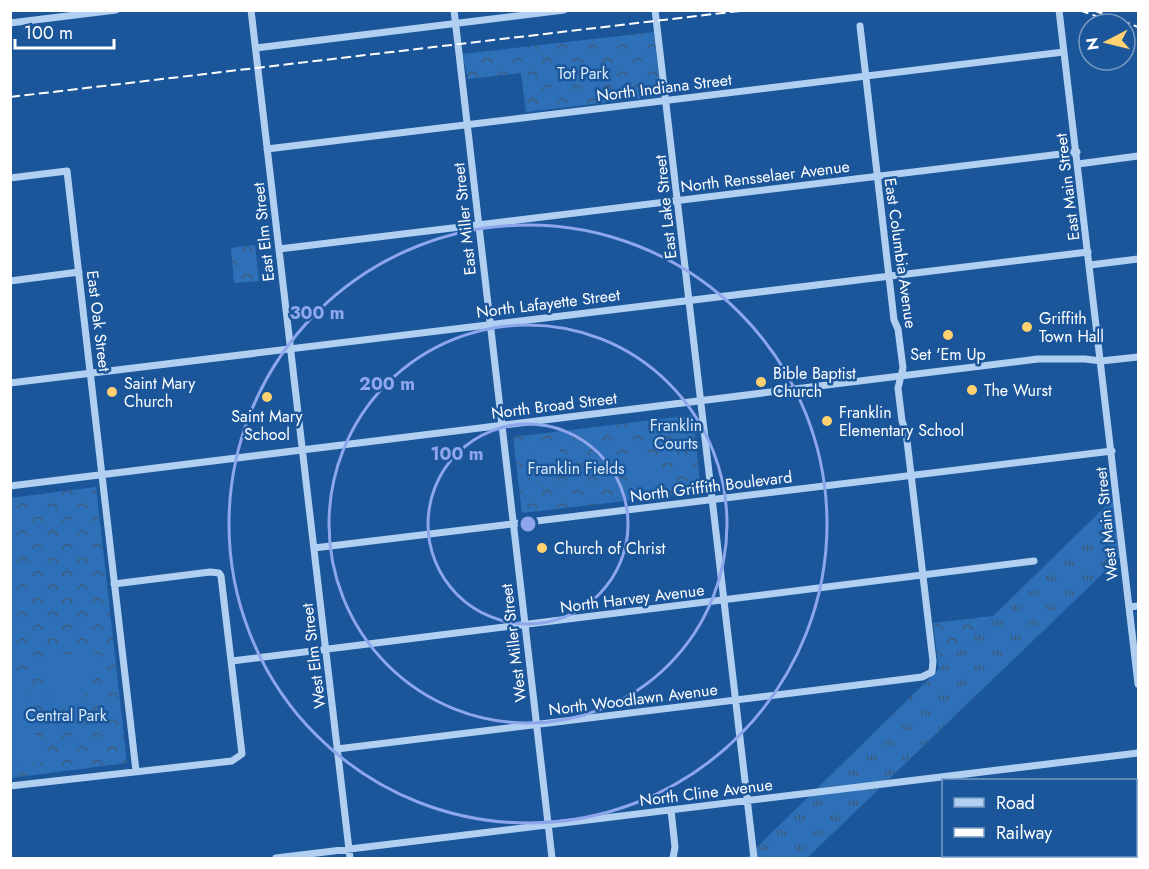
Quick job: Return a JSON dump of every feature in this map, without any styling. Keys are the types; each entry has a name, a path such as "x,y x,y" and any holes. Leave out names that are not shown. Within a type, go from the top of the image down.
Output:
{"street":[{"path":"10,23 116,10"},
{"name":"East Elm Street","path":"251,10 302,450"},
{"name":"East Miller Street","path":"454,10 501,425"},
{"path":"256,48 564,10"},
{"name":"East Lake Street","path":"655,10 754,858"},
{"name":"East Main Street","path":"1059,10 1101,361"},
{"name":"East Columbia Avenue","path":"860,26 888,276 903,368 898,388 912,475 933,661 931,674"},
{"name":"North Indiana Street","path":"267,149 1064,52"},
{"name":"North Rensselaer Avenue","path":"279,249 1077,152"},
{"path":"1078,164 1138,156"},
{"name":"East Oak Street","path":"10,178 68,171 136,771"},
{"name":"North Lafayette Street","path":"10,382 1088,252"},
{"path":"1090,265 1138,259"},
{"path":"10,281 79,272"},
{"name":"North Broad Street","path":"10,486 1038,359 1101,361 1138,357"},
{"name":"West Main Street","path":"1101,361 1138,684"},
{"name":"West Miller Street","path":"501,425 552,858"},
{"name":"West Elm Street","path":"302,450 350,858"},
{"name":"North Griffith Boulevard","path":"314,548 1112,451"},
{"name":"North Harvey Avenue","path":"232,661 1034,561"},
{"path":"10,786 232,761 242,754 223,581 219,573 210,572 114,584"},
{"path":"1130,607 1138,606"},
{"name":"North Woodlawn Avenue","path":"337,749 931,674"},
{"name":"North Cline Avenue","path":"276,858 1138,753"},
{"path":"671,810 675,847 673,858"}],"green space":[{"name":"Tot Park","path":"654,32 661,96 526,112 521,73 468,79 462,54"},
{"path":"255,245 259,281 234,283 231,248"},
{"name":"Franklin Fields","path":"693,415 701,492 522,513 513,437"},
{"path":"558,445 565,463 558,475 551,479 530,480 527,453 531,448"},
{"path":"645,454 658,456 662,482 658,488 631,491 626,468 631,459"},
{"name":"Central Park","path":"96,487 127,763 11,778 10,498"},
{"path":"1117,495 1123,554 807,858 746,858"},
{"path":"993,616 939,669 933,623"},
{"path":"67,654 96,654 94,675 87,692 81,699 53,711 45,684 43,665 48,657"},
{"path":"10,679 23,691 30,703 42,762 11,766"}],"railway":[{"path":"10,97 748,10"},
{"path":"1079,10 1084,12"},
{"path":"1093,10 1138,27"}],"place":[{"name":"Griffith Town Hall","path":"1027,327"},
{"name":"Set 'Em Up","path":"948,335"},
{"name":"Bible Baptist Church","path":"761,382"},
{"name":"The Wurst","path":"972,390"},
{"name":"Saint Mary Church","path":"112,392"},
{"name":"Saint Mary School","path":"267,397"},
{"name":"Franklin Elementary School","path":"827,421"},
{"name":"Church of Christ","path":"542,548"}],"park label":[{"name":"Franklin Courts","path":"676,434"}]}
